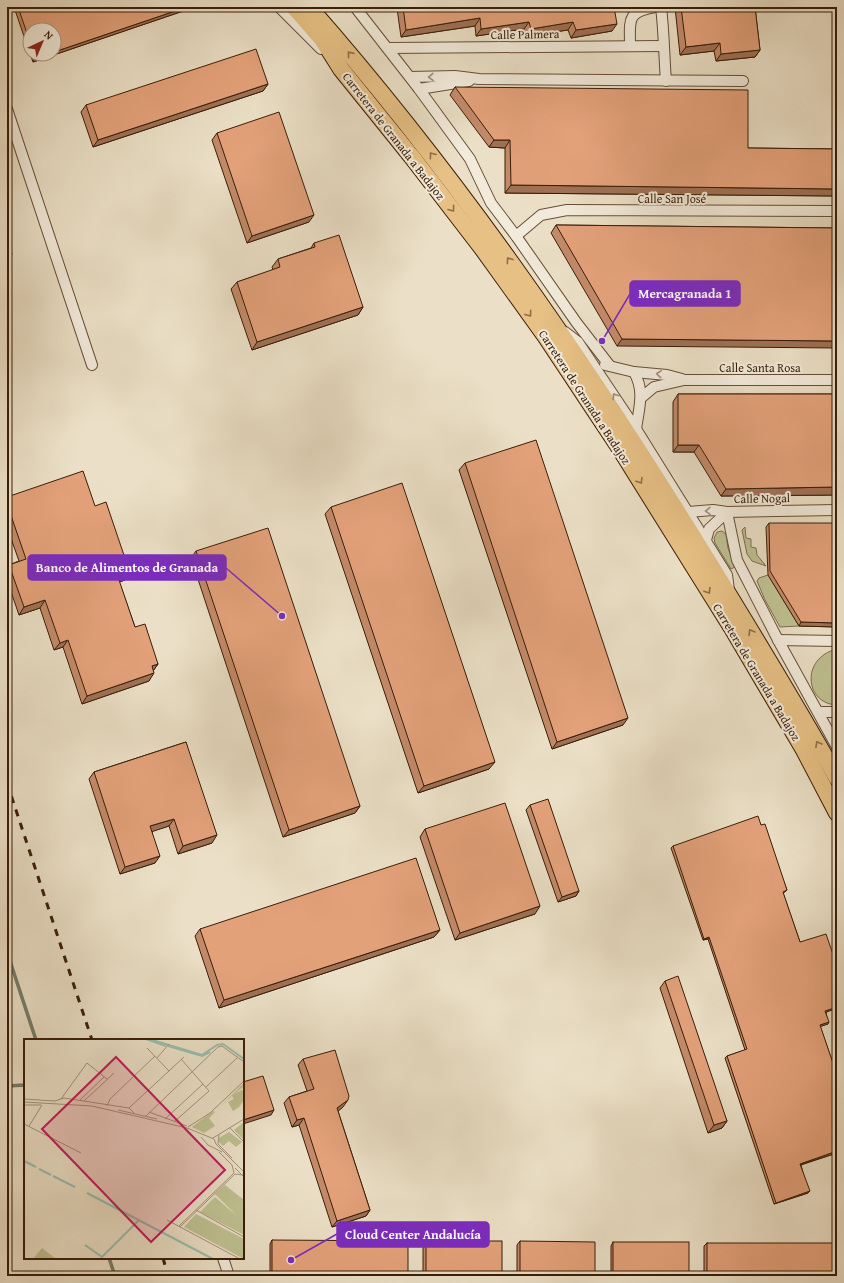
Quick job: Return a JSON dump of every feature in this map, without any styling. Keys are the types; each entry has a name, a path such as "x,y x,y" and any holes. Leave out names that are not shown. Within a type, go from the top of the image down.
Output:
{"highway":[{"name":"Carretera de Granada a Badajoz","path":"294,7 322,39 341,69 482,248 546,337 619,447 732,628 804,750 837,814"},
{"name":"Carretera de Granada a Badajoz","path":"309,7 429,151 556,324 650,467 810,729 837,778"}],"street":[{"path":"279,7 341,69"},
{"path":"355,7 410,77 470,159 491,203 576,322 610,366"},
{"path":"630,46 630,22 634,14 640,10 655,7"},
{"path":"661,7 664,24 663,46 666,80"},
{"name":"Calle Palmera","path":"388,48 663,46"},
{"path":"410,77 454,76 479,79 743,80"},
{"path":"419,89 479,79"},
{"path":"7,109 92,365"},
{"name":"Calle San José","path":"516,236 541,215 567,210 837,211"},
{"path":"556,324 578,342 636,429 727,574 730,597"},
{"name":"Calle Santa Rosa","path":"594,364 634,372 667,375 684,380"},
{"path":"634,372 639,382 641,398 636,429"},
{"name":"Calle Santa Rosa","path":"641,398 654,387 684,380 837,380"},
{"name":"Calle Nogal","path":"688,512 713,510 727,512 837,510"},
{"path":"706,540 709,529 727,512"},
{"path":"727,512 737,560 778,640 819,712 837,748"},
{"path":"778,640 837,641"},
{"path":"819,712 837,712"},
{"path":"223,1259 229,1276"}],"green space":[{"path":"745,527 746,538 751,539 751,547 756,548 757,555 766,566 752,561 747,554 742,530"},
{"path":"722,531 726,534 728,548 735,567 731,569 715,543 714,538 717,532"},
{"path":"768,575 799,626 780,627 765,600 757,581 759,578"},
{"path":"837,649 837,705 826,703 818,697 813,689 811,680 812,670 817,661 825,654"}],"building":[{"path":"18,7 187,7 62,49 62,22 23,22"},
{"path":"403,7 614,7 617,24 576,30 573,22 531,29 529,22 481,29 480,18 406,30"},
{"path":"681,7 755,7 760,50 721,54 720,43 686,47"},
{"path":"256,49 268,84 98,140 86,105"},
{"path":"455,87 748,90 748,148 837,149 837,189 511,185 510,140 494,140"},
{"path":"279,112 314,215 252,236 217,133"},
{"path":"556,225 837,228 837,341 622,339"},
{"path":"339,235 363,307 257,342 237,282 280,267 278,259 315,247 314,243"},
{"path":"7,238 12,254 7,256"},
{"path":"678,394 837,394 837,487 726,489 699,445 678,445"},
{"path":"536,440 628,718 557,742 465,463"},
{"path":"83,471 95,506 106,502 130,573 118,577 135,627 145,624 158,664 152,666 154,673 87,696 68,640 60,643 45,600 24,607 9,565 26,559 7,504 7,497"},
{"path":"402,483 495,762 424,786 331,507"},
{"path":"769,523 837,523 837,623 801,622 770,571"},
{"path":"268,528 360,806 289,830 196,551"},
{"path":"186,742 217,835 183,846 174,819 150,826 160,856 125,867 94,772"},
{"path":"548,799 579,891 562,897 530,805"},
{"path":"505,803 540,906 460,933 425,829"},
{"path":"758,816 761,825 765,824 787,890 783,892 800,942 826,934 837,966 837,995 835,996 837,1007 825,1011 829,1022 820,1025 837,1075 837,1151 800,1164 810,1191 776,1203 727,1056 747,1049 709,937 704,939 673,846"},
{"path":"416,858 440,930 224,1000 200,929"},
{"path":"678,976 727,1121 714,1125 665,981"},
{"path":"335,1050 349,1096 348,1100 337,1108 370,1210 337,1221 304,1118 297,1120 289,1097 314,1089 303,1059"},
{"path":"263,1076 274,1110 244,1120 244,1082"},
{"path":"272,1240 408,1241 408,1276 272,1276"},
{"path":"426,1241 502,1241 502,1276 426,1276"},
{"path":"520,1241 595,1242 595,1276 520,1276"},
{"path":"613,1242 689,1242 689,1276 613,1276"},
{"path":"707,1243 837,1243 837,1276 707,1276"}],"waterway":[{"path":"7,952 36,1039"},
{"path":"7,1086 24,1085"},
{"path":"109,1259 115,1276"}],"railway":[{"path":"7,783 92,1039"},
{"path":"163,1259 168,1276"}],"place":[{"name":"Mercagranada 1","path":"602,341"},
{"name":"Banco de Alimentos de Granada","path":"282,616"},
{"name":"Cloud Center Andalucía","path":"291,1260"}]}
